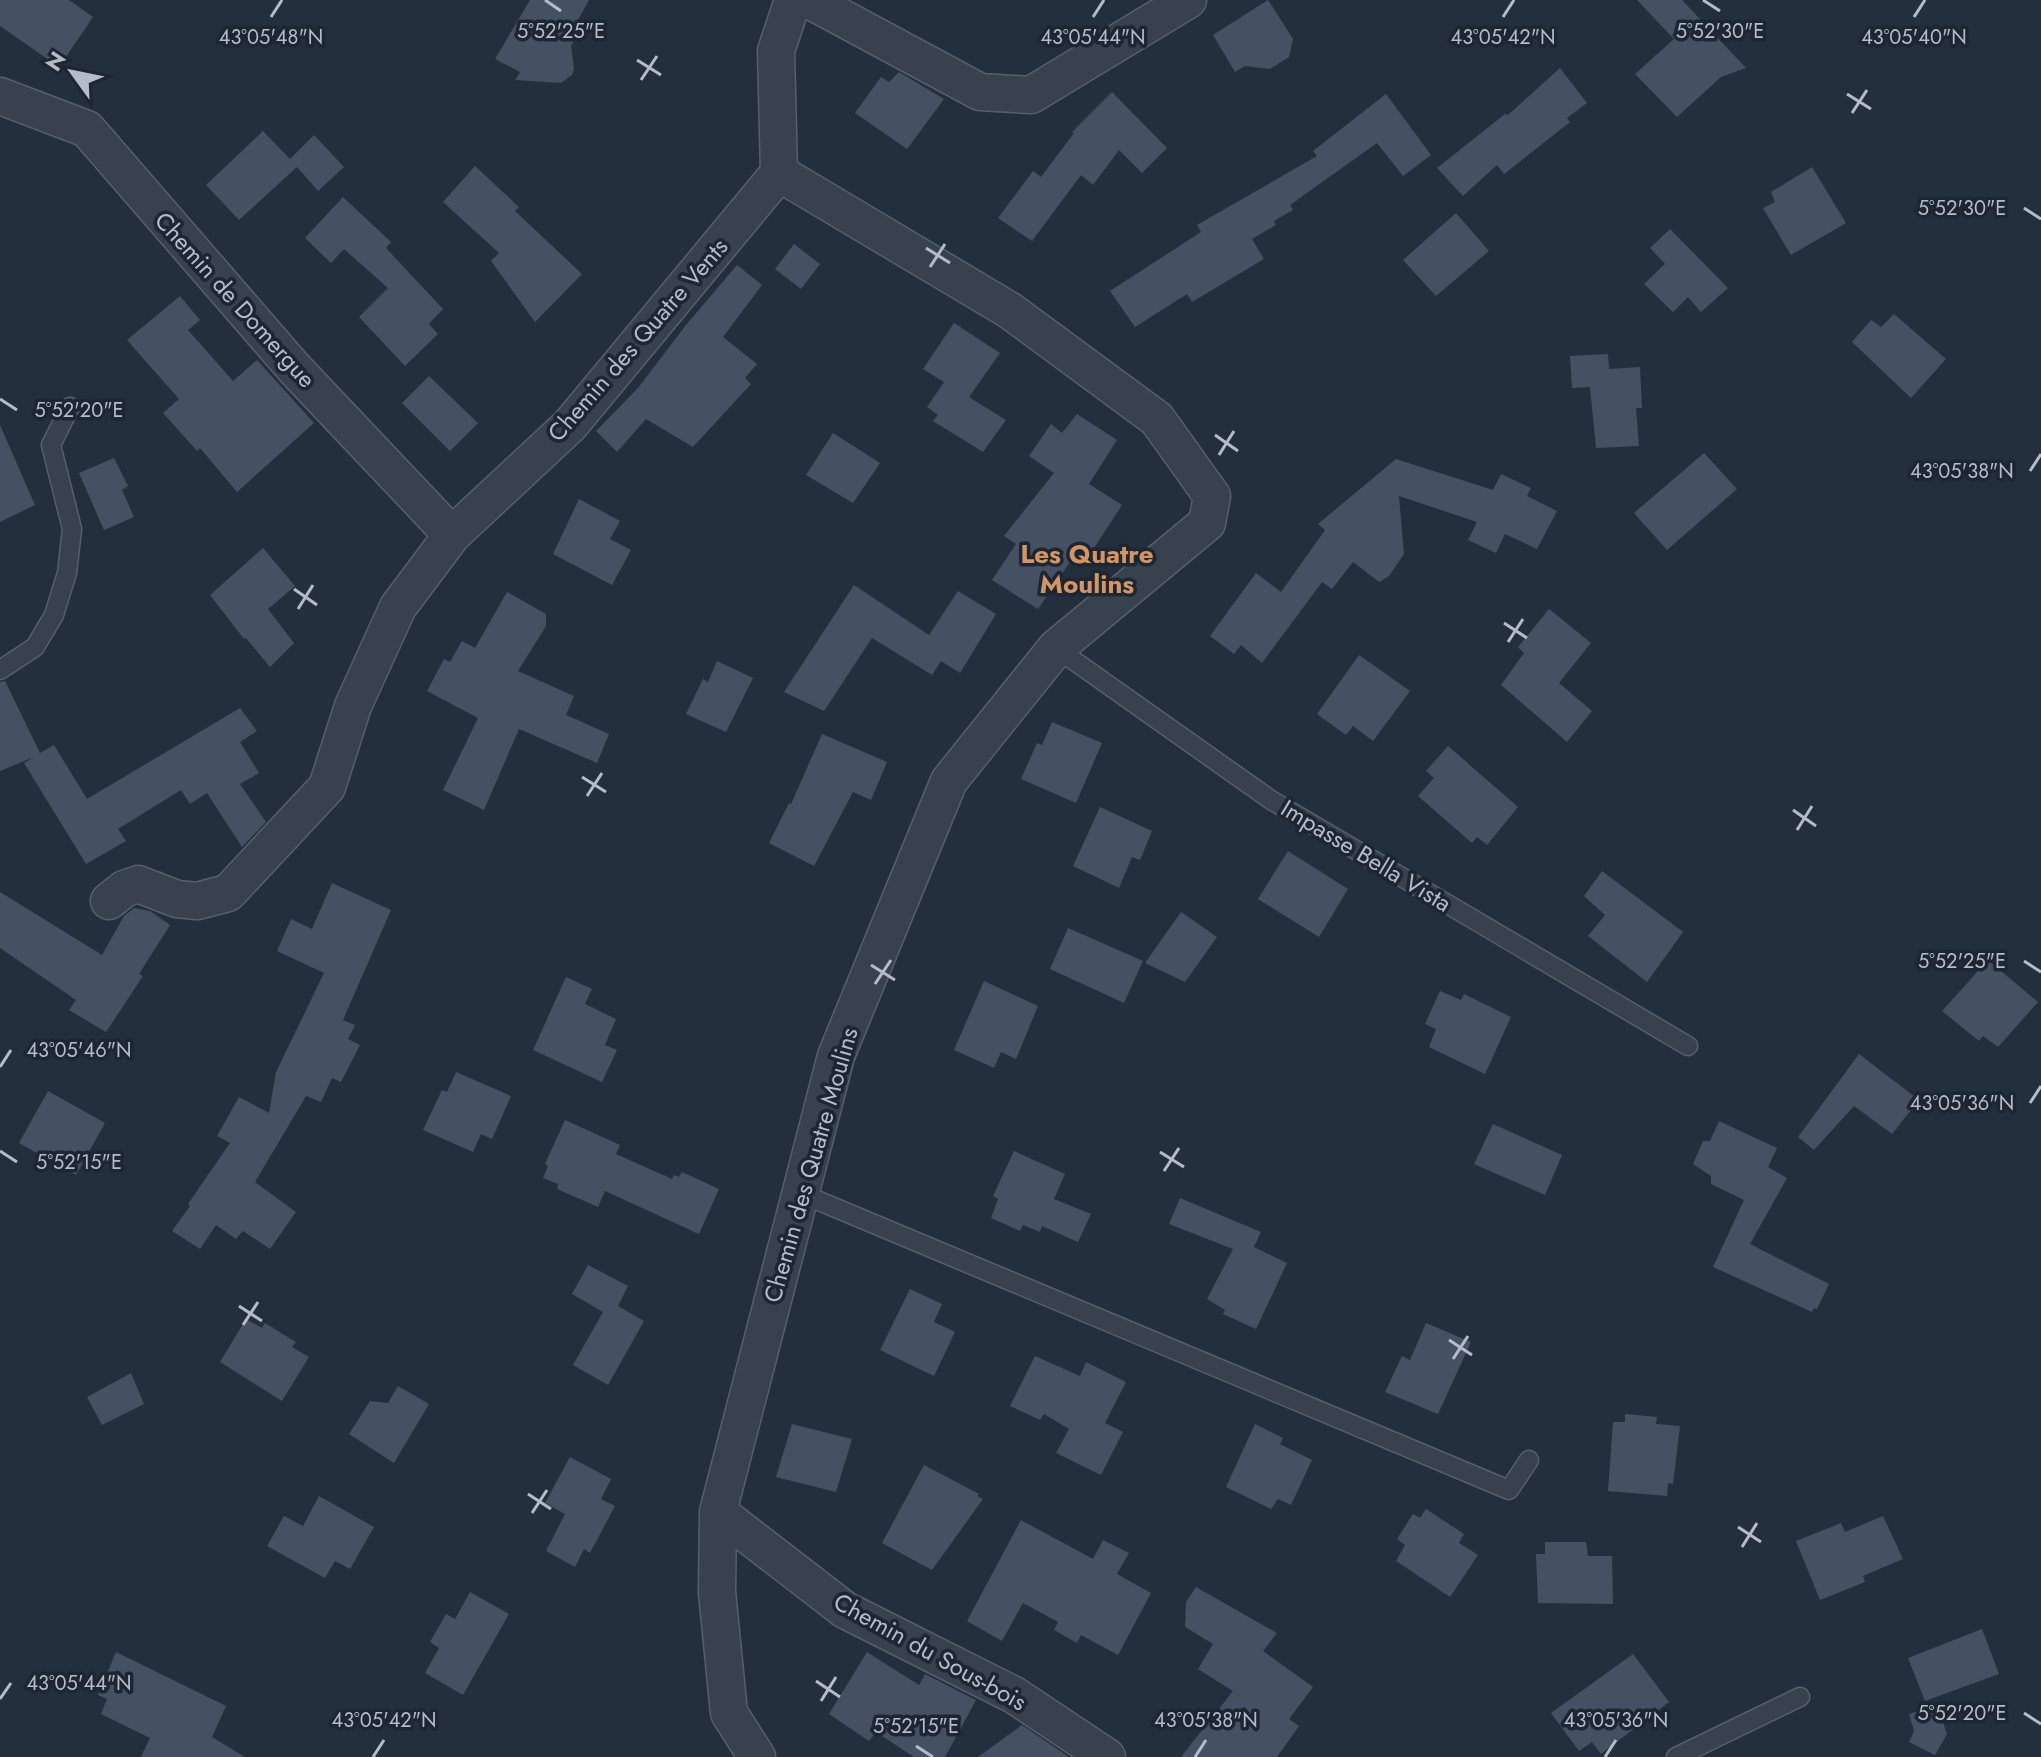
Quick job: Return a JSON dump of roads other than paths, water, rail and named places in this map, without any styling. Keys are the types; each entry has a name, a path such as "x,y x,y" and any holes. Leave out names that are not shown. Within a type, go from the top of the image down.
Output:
{"street":[{"path":"779,173 776,51 793,0"},
{"path":"809,0 980,92 1031,95 1188,0"},
{"name":"Chemin de Domergue","path":"0,96 87,129 294,368 452,535"},
{"name":"Chemin des Quatre Vents","path":"109,901 124,889 138,884 177,899 197,901 228,893 327,787 353,706 398,607 452,535 570,425 779,173"},
{"name":"Chemin des Quatre Moulins","path":"757,1757 729,1713 717,1592 718,1512 836,1056 949,781 1056,648 1207,523 1212,496 1157,419 1009,310 779,173"},
{"name":"Chemin du Sous-bois","path":"718,1512 845,1610 1014,1695 1107,1757"}],"lane":[{"path":"0,670 35,647 54,615 67,573 72,529 51,445 70,407"},
{"name":"Impasse Bella Vista","path":"1056,648 1271,800 1688,1046"},
{"path":"800,1193 1509,1490 1529,1460"},
{"path":"1676,1757 1800,1697"}],"district":[{"name":"Les Quatre Moulins","path":"1087,569"}]}
